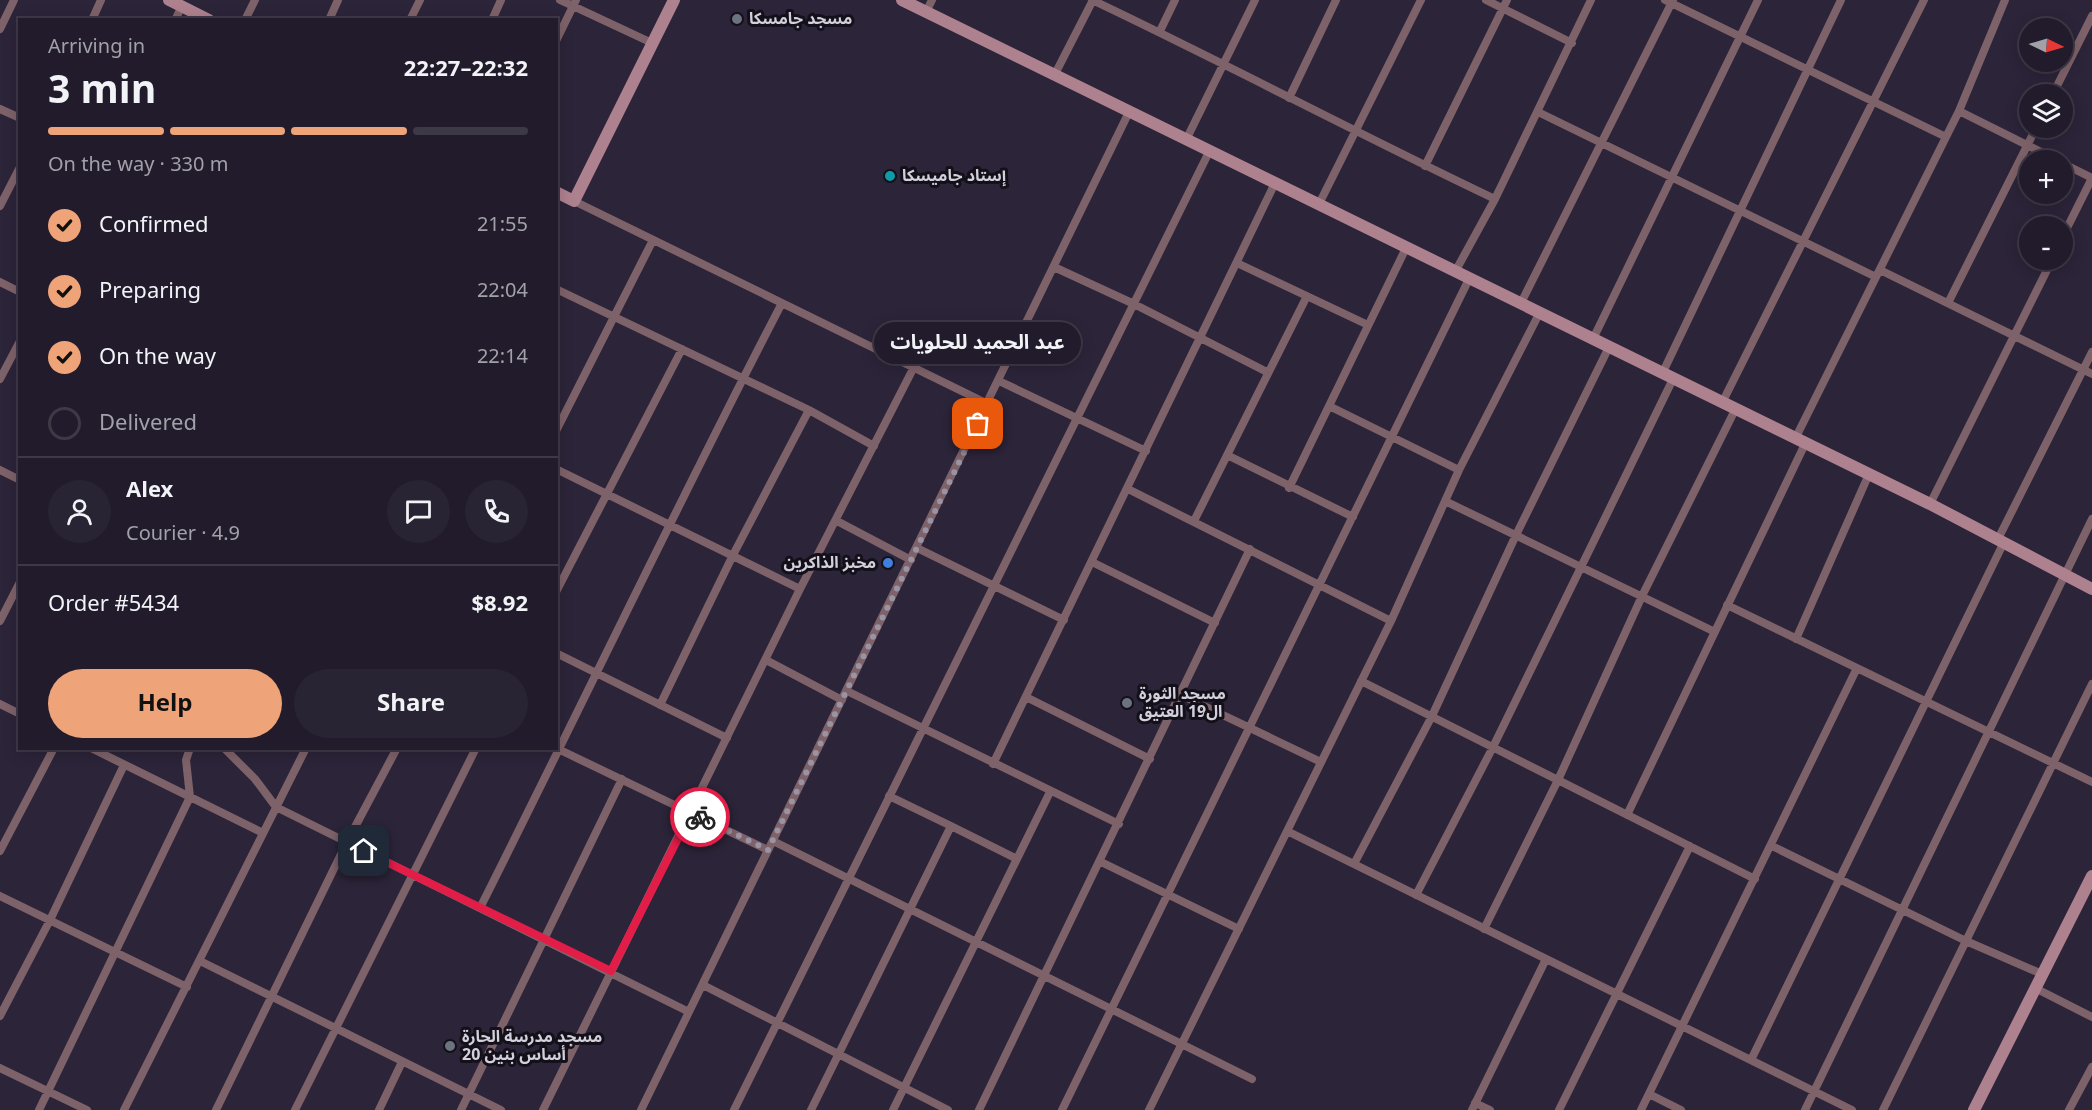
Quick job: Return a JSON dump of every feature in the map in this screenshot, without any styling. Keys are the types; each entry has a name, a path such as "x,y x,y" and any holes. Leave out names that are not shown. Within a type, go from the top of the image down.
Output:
{"street":[{"path":"0,29 14,0"},
{"path":"93,18 101,0"},
{"path":"247,18 255,0"},
{"path":"330,18 338,0"},
{"path":"411,18 420,0"},
{"path":"493,18 501,0"},
{"path":"560,0 574,3 652,43"},
{"path":"574,201 674,0"},
{"path":"902,0 929,6 1055,74 1930,504 2092,589"},
{"path":"1055,74 1093,0 1160,31 1223,65 1495,199"},
{"path":"1160,31 1175,0"},
{"path":"1187,138 1255,0"},
{"path":"1289,98 1336,0"},
{"path":"1319,204 1421,0"},
{"path":"1486,0 1505,4 1572,43"},
{"path":"1455,272 1495,199 1591,0"},
{"path":"1593,339 1758,0"},
{"path":"1416,895 1493,747 1582,567 1739,210 1841,0"},
{"path":"1722,403 1924,0"},
{"path":"1627,815 1715,632 1878,273 1959,111 2005,0"},
{"path":"1521,303 1603,144 1670,1 1740,38 1946,137"},
{"path":"173,2 175,18"},
{"path":"173,2 205,18"},
{"path":"558,37 574,3"},
{"path":"1425,166 1505,4"},
{"path":"2058,84 2092,16"},
{"path":"0,109 18,117"},
{"path":"641,1110 912,560 1130,110"},
{"path":"1959,111 2038,150"},
{"path":"1538,112 1803,241 1948,303 2092,374"},
{"path":"1948,303 2031,138"},
{"path":"734,1110 1210,150"},
{"path":"2073,168 2092,178 2073,216"},
{"path":"0,206 18,171"},
{"path":"993,764 1275,183"},
{"path":"558,193 988,404"},
{"path":"558,426 653,240"},
{"path":"1289,488 1406,248"},
{"path":"1237,262 1368,325"},
{"path":"1054,267 1134,304 1267,372"},
{"path":"1930,504 2047,270"},
{"path":"1062,1110 1469,279"},
{"path":"0,282 18,291"},
{"path":"558,290 809,410 874,446"},
{"path":"1194,521 1307,296"},
{"path":"768,850 558,749 598,673 668,525 782,303"},
{"path":"1149,1110 1391,621 1459,470 1540,312"},
{"path":"0,379 18,344"},
{"path":"1354,864 1431,716 1516,535 1609,347"},
{"path":"558,588 605,493 682,349"},
{"path":"1751,1060 2092,352"},
{"path":"543,1110 800,589 837,521 914,367"},
{"path":"999,381 1146,451"},
{"path":"1329,406 1459,470"},
{"path":"660,705 732,555 809,410"},
{"path":"1484,929 1558,780 1642,596 1735,410"},
{"path":"1227,455 1289,488 1353,517"},
{"path":"0,470 18,479"},
{"path":"558,470 800,589"},
{"path":"1796,639 1869,474"},
{"path":"1128,489 1391,621"},
{"path":"1444,501 1715,632"},
{"path":"1805,1110 2092,519"},
{"path":"837,521 912,560"},
{"path":"917,548 1064,620"},
{"path":"979,1110 1101,862 1250,549"},
{"path":"1092,562 1215,622"},
{"path":"0,621 18,586"},
{"path":"1727,605 2092,782"},
{"path":"558,654 727,738"},
{"path":"766,660 842,700"},
{"path":"1641,1110 1857,668"},
{"path":"1361,681 1755,879"},
{"path":"1882,1110 2092,684"},
{"path":"847,691 1119,824"},
{"path":"1181,695 1321,762"},
{"path":"1026,697 1150,759"},
{"path":"0,704 18,713"},
{"path":"0,851 53,750"},
{"path":"95,750 263,833"},
{"path":"39,1110 190,797 186,760 189,750"},
{"path":"226,750 249,773 276,807 414,877 611,971 689,1012"},
{"path":"124,1110 305,750"},
{"path":"216,1110 347,843 396,750"},
{"path":"295,1110 414,877 475,750"},
{"path":"480,908 558,750"},
{"path":"0,1016 50,920 124,765"},
{"path":"461,1110 622,779"},
{"path":"892,1110 1050,792"},
{"path":"889,796 1017,859"},
{"path":"811,1110 951,826"},
{"path":"1287,831 1852,1110"},
{"path":"773,841 1252,1079"},
{"path":"1559,1110 1690,846"},
{"path":"1772,846 1966,941 2042,974"},
{"path":"1101,862 1239,929"},
{"path":"1974,1110 2092,876"},
{"path":"0,896 187,987"},
{"path":"1490,1110 1474,1106 1546,959"},
{"path":"200,961 501,1110"},
{"path":"703,985 948,1110"},
{"path":"2035,988 2092,1017"},
{"path":"379,1110 402,1062"},
{"path":"0,1068 87,1110"},
{"path":"2069,1110 2091,1070"},
{"path":"1649,1094 1681,1110"}],"way so far":[{"path":"700,817 768,850 978,424"}],"place":[{"name":"مسجد جامسكا","path":"737,19"},
{"name":"إستاد جاميسكا","path":"890,176"},
{"name":"عبد الحميد للحلويات","path":"978,424"},
{"name":"مخبز الذاكرين","path":"888,563"},
{"name":"مسجد الثورة ال19 العتيق","path":"1127,703"},
{"name":"مسجد مدرسة الحارة 20 أساس بنين","path":"450,1046"}],"route":[{"path":"364,851 611,971 691,813 700,817"}]}
